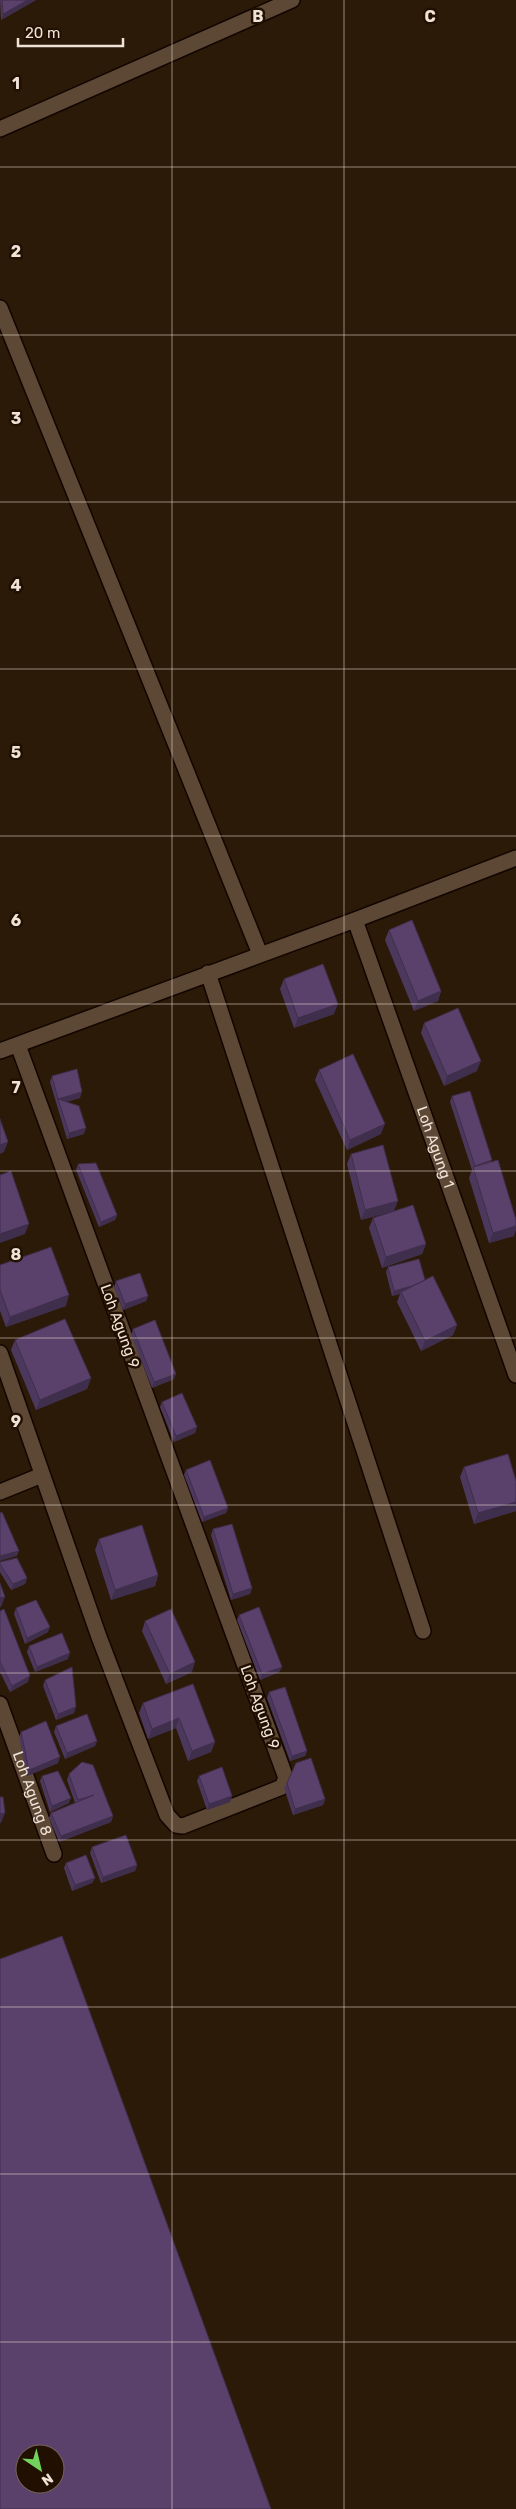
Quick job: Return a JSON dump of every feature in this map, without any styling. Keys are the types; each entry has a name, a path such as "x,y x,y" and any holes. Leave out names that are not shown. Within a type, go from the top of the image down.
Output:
{"street":[{"path":"0,129 292,0"},
{"path":"0,308 260,954"},
{"path":"0,1051 355,920 516,858"},
{"name":"Loh Agung 1","path":"355,920 516,1375"},
{"path":"208,973 423,1631"},
{"name":"Loh Agung 9","path":"0,1353 99,1637 167,1815 172,1822 183,1826 282,1787 286,1778 18,1045"},
{"path":"0,1492 42,1475"},
{"name":"Loh Agung 8","path":"0,1704 54,1854"}],"building":[{"path":"2,0 28,0 3,14"},
{"path":"412,920 441,991 418,1001 389,930"},
{"path":"323,964 338,1004 298,1018 284,979"},
{"path":"458,1008 481,1061 447,1076 424,1023"},
{"path":"353,1054 385,1124 350,1140 319,1070"},
{"path":"77,1069 82,1092 58,1099 52,1076"},
{"path":"470,1091 492,1160 475,1166 452,1096"},
{"path":"58,1099 79,1106 86,1128 69,1133"},
{"path":"0,1119 8,1142 0,1145"},
{"path":"383,1145 398,1201 365,1210 351,1154"},
{"path":"498,1160 516,1220 516,1226 493,1233 473,1167"},
{"path":"96,1163 117,1215 101,1222 78,1164"},
{"path":"11,1171 29,1224 0,1234 0,1175"},
{"path":"413,1205 426,1244 386,1257 373,1218"},
{"path":"51,1247 69,1295 10,1317 0,1290 0,1265"},
{"path":"419,1259 425,1280 394,1291 388,1267"},
{"path":"140,1273 148,1296 125,1304 116,1281"},
{"path":"433,1276 457,1325 425,1341 401,1292"},
{"path":"65,1319 91,1378 40,1400 15,1340"},
{"path":"155,1320 176,1374 154,1382 133,1329"},
{"path":"182,1393 197,1427 176,1436 162,1402"},
{"path":"508,1454 516,1481 516,1502 478,1513 464,1467"},
{"path":"210,1460 228,1508 204,1517 186,1470"},
{"path":"2,1512 19,1551 0,1556 0,1513"},
{"path":"232,1524 252,1588 233,1594 213,1529"},
{"path":"142,1525 158,1575 115,1590 99,1539"},
{"path":"17,1558 27,1578 13,1584 0,1562"},
{"path":"0,1583 5,1597 0,1598"},
{"path":"36,1600 50,1627 27,1638 16,1608"},
{"path":"259,1607 282,1667 262,1674 239,1615"},
{"path":"4,1609 30,1676 12,1686 0,1662 0,1611"},
{"path":"171,1609 195,1662 170,1674 145,1621"},
{"path":"62,1633 70,1653 37,1667 29,1646"},
{"path":"72,1667 76,1707 58,1714 45,1680"},
{"path":"193,1684 215,1742 192,1751 179,1718 152,1729 143,1703"},
{"path":"285,1687 307,1751 292,1756 269,1692"},
{"path":"87,1714 97,1741 67,1753 56,1726"},
{"path":"46,1721 60,1757 29,1770 21,1732"},
{"path":"311,1758 325,1799 295,1809 287,1783 296,1763"},
{"path":"82,1762 93,1765 113,1816 61,1836 51,1813 94,1795 78,1800 69,1774"},
{"path":"222,1767 232,1796 209,1804 199,1776"},
{"path":"58,1771 71,1798 52,1806 42,1776"},
{"path":"0,1797 3,1797 5,1813 0,1814"},
{"path":"126,1835 137,1865 103,1877 92,1847"},
{"path":"86,1855 95,1878 75,1885 66,1863"},
{"path":"62,1936 271,2509 0,2509 0,1959"}]}
